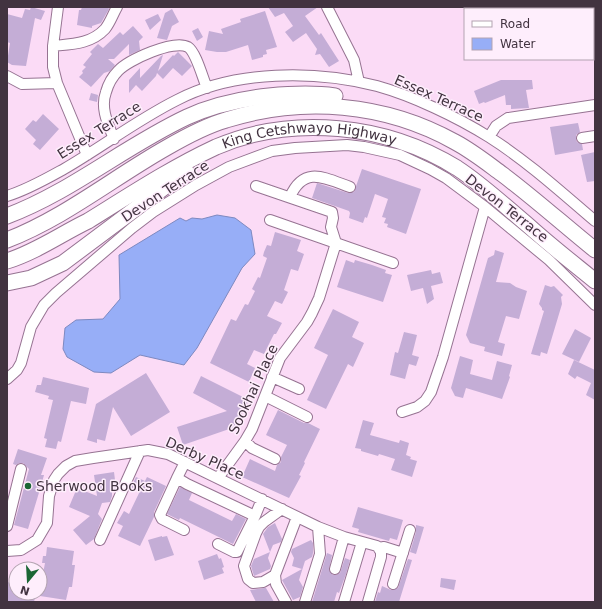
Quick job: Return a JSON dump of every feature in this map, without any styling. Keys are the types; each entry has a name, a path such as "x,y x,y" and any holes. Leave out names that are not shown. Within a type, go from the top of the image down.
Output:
{"highway":[{"path":"7,216 19,212 53,194 163,129 188,117 232,102 282,95 303,94 332,96 356,100 383,106 412,116 436,128 456,142"},
{"name":"King Cetshwayo Highway","path":"7,240 22,234 62,212 165,148 202,129 226,120 257,112 288,107 322,105 371,111 400,118 456,142 515,183 595,250"},
{"name":"King Cetshwayo Highway","path":"7,261 33,250 88,221 186,161 217,147 258,134 280,129 330,127 355,130 402,142 422,150 457,168 493,195 595,281"},
{"path":"7,283 31,278 63,263 217,147"}],"street":[{"path":"58,7 53,46 53,67 57,83 87,155"},
{"path":"53,46 78,44 92,39 106,28 117,7"},
{"path":"327,7 354,60 359,82"},
{"path":"114,139 105,117 104,104 106,92 112,78 119,70 138,58 155,51 177,45 188,47 193,54 207,88"},
{"name":"Essex Terrace","path":"7,196 49,178 152,114 178,100 224,82 279,75 359,82 384,88 406,96 456,119 489,137 529,166 595,221"},
{"path":"7,76 22,84 57,83"},
{"path":"489,137 496,126 508,118 595,105"},
{"path":"582,138 595,136"},
{"name":"Devon Terrace","path":"7,379 17,370 21,362 31,327 44,305 132,228 153,212 211,176 253,157 272,151 295,148 347,145 400,155 430,169 446,178 485,207 549,260 595,305"},
{"path":"290,197 297,185 312,176 320,177 350,187"},
{"path":"256,186 332,212 333,218 331,227 336,243"},
{"path":"402,412 417,407 425,401 431,392 443,357 485,207"},
{"path":"270,220 393,263"},
{"name":"Sookhai Place","path":"218,478 252,429 280,358 307,322 320,298 336,243"},
{"path":"272,377 299,389"},
{"path":"265,396 307,417"},
{"path":"245,441 252,448 275,459"},
{"name":"Derby Place","path":"7,551 21,550 37,540 47,523 49,496 52,485 58,474 66,466 75,461 148,450 161,452 185,462 318,527 379,548 384,547 402,553"},
{"path":"100,540 140,451"},
{"path":"184,530 162,519 160,515 185,462"},
{"path":"7,526 21,469"},
{"path":"177,478 255,516"},
{"path":"218,544 237,552 262,499"},
{"path":"275,575 263,582 253,583 248,579 244,566 257,530 264,522 282,509"},
{"path":"286,602 276,584 275,575 297,517"},
{"path":"305,602 320,554 318,527"},
{"path":"393,584 410,530"},
{"path":"335,569 344,537"},
{"path":"344,602 362,542"},
{"path":"368,602 381,557 379,548"}],"water":[{"path":"217,215 235,218 251,230 255,254 242,268 197,348 184,365 140,355 111,373 94,372 67,357 63,349 65,328 76,320 103,319 120,299 119,255 180,218 186,221 192,218 202,219"}],"building":[{"path":"31,7 45,11 41,20 35,18 26,66 12,65 7,62 10,43 7,42 7,14 22,18 25,9 30,10"},
{"path":"82,7 108,7 109,9 101,23 92,26 92,28 77,25 79,10 81,10"},
{"path":"268,7 318,7 305,16 319,35 321,33 339,61 329,67 320,54 315,55 317,49 306,33 293,42 285,32 293,26 284,13 275,17"},
{"path":"172,9 179,22 172,26 167,40 157,38 165,13"},
{"path":"265,11 277,47 266,50 267,54 263,55 263,57 252,60 248,45 226,52 205,50 209,31 223,34 221,29 241,22 240,19"},
{"path":"158,14 161,20 150,30 145,20"},
{"path":"133,26 143,37 139,41 140,50 129,55 129,44 114,59 108,59 115,65 110,71 104,73 91,87 79,77 86,67 83,65 92,54 90,52 98,44 103,48 120,32 123,35"},
{"path":"198,28 203,37 197,41 192,31"},
{"path":"178,52 192,66 182,76 173,68 163,79 157,73 142,91 136,85 129,93 129,80 140,68 140,78 161,56 163,55 158,71 173,55 174,56"},
{"path":"501,80 532,80 533,89 526,90 529,108 511,109 511,105 506,105 505,95 479,104 474,91"},
{"path":"91,93 98,95 97,102 89,100"},
{"path":"43,114 59,129 40,150 33,144 36,140 25,129 33,120 36,122"},
{"path":"578,123 580,132 576,135 576,139 577,142 582,144 583,150 555,155 550,127"},
{"path":"595,152 595,181 587,182 581,155"},
{"path":"362,169 421,189 406,234 387,227 388,224 384,223 386,218 382,217 388,199 375,194 367,218 365,217 363,223 349,218 349,211 312,198 317,183 348,193 354,192"},
{"path":"275,232 301,240 297,251 304,254 298,271 291,269 284,290 288,292 282,304 275,301 267,316 282,323 276,334 274,334 264,354 254,350 247,364 255,368 249,382 210,363 231,319 236,321 245,304 248,305 255,291 252,289 258,277 260,278 267,258 263,256 264,252 267,245 271,246"},
{"path":"495,250 504,253 496,282 510,283 527,291 519,319 506,316 498,342 505,344 502,356 484,351 485,347 470,343 466,335 488,258 494,255"},
{"path":"346,260 354,263 355,260 372,265 386,270 385,273 392,275 383,302 337,287"},
{"path":"431,270 432,274 440,272 443,283 431,286 434,299 427,304 423,288 411,291 407,275"},
{"path":"545,285 551,287 554,286 563,295 561,297 562,304 547,354 541,352 540,356 531,354 544,311 539,304"},
{"path":"333,309 359,322 352,337 364,343 353,367 348,364 326,409 307,400 328,355 314,348"},
{"path":"575,329 591,338 579,362 562,354"},
{"path":"404,332 417,335 412,355 419,357 416,366 409,364 405,379 390,375 395,352 398,353"},
{"path":"460,356 473,360 470,374 492,380 497,361 512,365 510,377 502,399 466,388 463,398 455,396 451,388"},
{"path":"574,360 595,370 595,400 586,395 591,383 577,376 575,379 568,374"},
{"path":"146,373 170,412 131,436 113,407 105,441 97,439 97,443 87,440 96,404"},
{"path":"201,376 249,400 235,427 183,445 177,427 227,411 193,393"},
{"path":"43,377 89,388 86,404 71,401 61,442 58,441 56,449 45,447 47,439 44,438 53,400 48,399 49,396 35,392 37,385 41,385"},
{"path":"278,410 320,429 304,462 305,463 299,475 301,476 289,498 242,477 250,459 275,471 277,465 281,462 281,457 287,445 266,435"},
{"path":"363,420 374,423 370,435 399,443 400,440 409,443 406,455 411,457 410,459 417,461 412,477 391,470 395,459 379,454 378,456 355,448"},
{"path":"18,449 47,458 41,475 44,475 28,529 14,525 29,469 23,463 16,465 13,464"},
{"path":"114,472 115,492 112,492 110,502 102,503 98,514 102,519 94,539 86,545 73,530 90,516 69,507 77,488 97,496 94,475"},
{"path":"136,477 145,481 147,477 166,486 154,512 154,517 140,546 118,536 123,526 117,523 124,511 129,514 140,491 131,487"},
{"path":"180,487 192,493 189,500 232,521 236,514 246,519 233,544 180,518 179,520 167,514"},
{"path":"358,507 403,520 397,540 390,538 389,541 358,532 359,529 352,527"},
{"path":"275,523 282,539 281,542 273,545 270,552 263,534 268,527"},
{"path":"416,525 424,527 416,554 410,552 416,532"},
{"path":"167,536 174,555 155,561 148,540"},
{"path":"311,540 313,543 313,553 312,557 305,561 299,580 303,587 300,597 293,600 282,580 302,569 292,566 294,558 291,552 292,549"},
{"path":"47,547 74,551 72,565 75,565 72,587 69,587 66,600 48,597 48,561 42,561 43,556 46,556"},
{"path":"270,552 268,558 271,566 270,569 254,576 251,566 254,559"},
{"path":"327,553 332,555 329,570 333,575 340,573 345,558 350,560 346,574 334,602 312,602"},
{"path":"217,554 219,559 221,558 224,573 204,580 198,561"},
{"path":"408,559 412,560 399,602 375,602 378,592 380,593 382,586 391,590 398,588"},
{"path":"441,578 456,580 454,590 440,587"},
{"path":"7,582 8,601 34,601 34,602 7,602"},
{"path":"266,588 274,602 256,602 250,590"}],"place":[{"name":"Sherwood Books","path":"28,486"}]}
